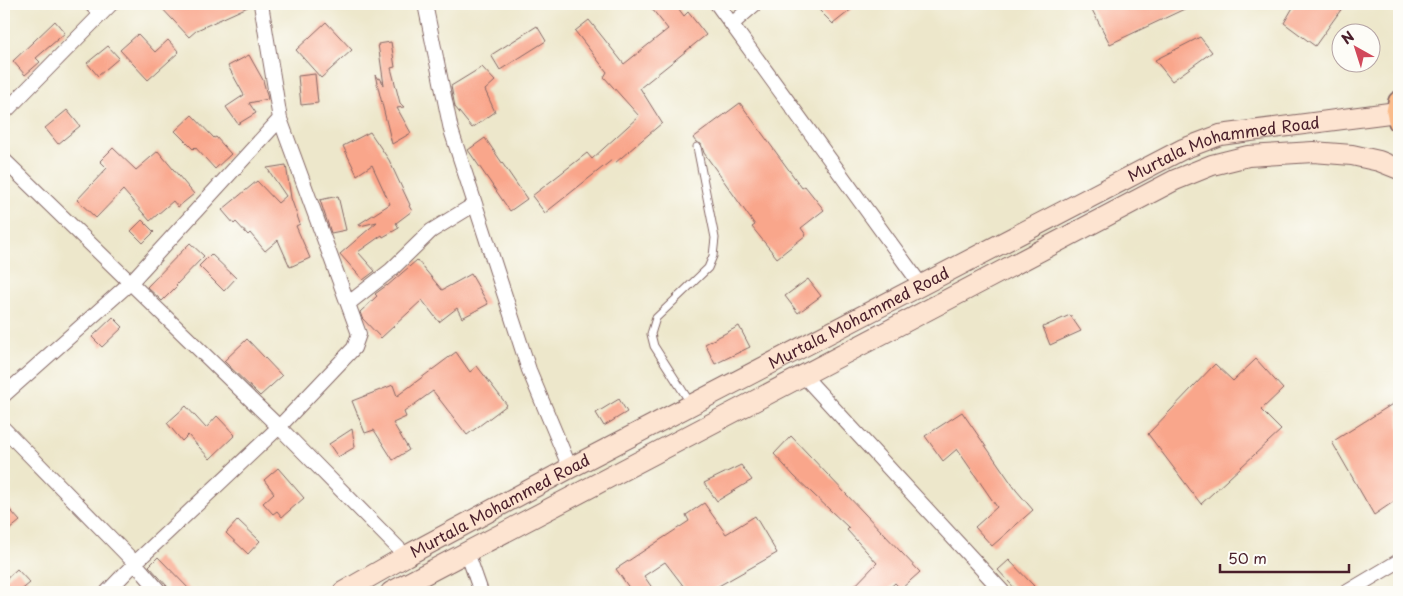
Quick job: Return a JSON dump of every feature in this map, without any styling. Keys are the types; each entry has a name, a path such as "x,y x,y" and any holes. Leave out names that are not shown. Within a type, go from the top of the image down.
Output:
{"main road":[{"name":"Murtala Mohammed Road","path":"343,592 570,468 1183,150 1220,135 1398,112"},
{"name":"Murtala Mohammed Road","path":"391,592 1175,180 1212,165 1248,156 1314,152 1352,155 1379,161 1399,169"}],"street":[{"path":"91,4 101,14"},
{"path":"4,113 111,4"},
{"path":"107,592 135,563 279,427 354,348 359,334 280,119 261,4"},
{"path":"425,4 450,130 529,370 570,468"},
{"path":"717,4 921,285"},
{"path":"732,24 755,4"},
{"path":"4,395 130,283 280,119"},
{"path":"4,160 279,427 406,556"},
{"path":"348,303 391,270 431,232 475,204"},
{"path":"803,375 1003,592"},
{"path":"4,429 135,563 160,592"},
{"path":"468,552 481,592"},
{"path":"1347,592 1399,561"}],"lane":[{"path":"692,404 654,346 651,334 656,318 708,268 713,256 715,238 697,147"}],"building":[{"path":"158,4 252,5 197,30 189,37"},
{"path":"648,4 675,4 684,16 688,12 706,35 640,88 662,123 615,163 612,160 545,213 532,196 587,153 592,159 639,116 604,77 607,72 575,31 589,20 624,64 668,29"},
{"path":"813,4 858,4 833,24"},
{"path":"1089,4 1195,4 1110,44"},
{"path":"1295,4 1345,4 1332,22 1330,22 1330,25 1315,46 1284,23"},
{"path":"55,21 65,33 36,58 40,62 25,75 13,61"},
{"path":"326,22 352,50 321,78 296,50"},
{"path":"537,26 546,41 500,70 491,55"},
{"path":"138,34 155,52 168,40 179,52 148,80 120,50"},
{"path":"1200,37 1212,52 1172,81 1155,60"},
{"path":"391,42 395,67 391,68 400,103 404,107 397,108 411,133 392,144 375,75 378,79 380,78 384,85 378,44"},
{"path":"108,46 119,58 98,76 87,63"},
{"path":"249,55 263,80 268,99 249,103 256,113 238,124 226,107 244,95 228,66"},
{"path":"482,67 495,81 485,90 495,112 472,128 455,107 451,86"},
{"path":"315,74 318,103 301,105 298,76"},
{"path":"740,103 802,188 805,186 824,210 801,228 806,235 777,258 752,227 755,225 704,153 701,144 693,138"},
{"path":"67,110 80,126 58,144 45,128"},
{"path":"192,115 231,154 215,169 195,147 193,149 175,131"},
{"path":"370,132 389,160 412,211 396,223 399,228 383,237 382,235 358,252 375,271 363,280 340,254 377,222 360,226 359,224 390,204 372,165 357,175 343,146"},
{"path":"485,138 527,199 510,211 468,150"},
{"path":"113,148 136,170 158,151 194,194 178,207 173,201 150,221 123,190 96,218 77,200 107,168 100,161"},
{"path":"286,165 291,198 300,224 296,226 310,258 290,267 278,240 265,251 250,233 248,235 236,222 234,224 222,210 257,181 278,203 286,196 267,168"},
{"path":"338,196 346,230 331,233 320,200"},
{"path":"142,220 154,232 143,243 131,231"},
{"path":"190,243 204,256 162,301 147,287"},
{"path":"211,254 236,278 224,291 199,266"},
{"path":"417,260 442,290 471,274 488,304 462,318 457,308 439,322 422,300 381,338 362,318 360,312 377,296 375,294"},
{"path":"808,279 821,296 798,313 785,296"},
{"path":"1070,315 1081,331 1050,345 1043,327"},
{"path":"113,317 123,327 102,347 92,337"},
{"path":"739,326 750,347 715,364 705,344"},
{"path":"247,339 282,376 260,396 224,361"},
{"path":"456,352 470,372 477,366 507,405 467,435 433,391 404,412 406,417 393,423 409,450 393,460 374,430 365,433 352,401 393,385 397,396"},
{"path":"1256,359 1283,389 1261,410 1281,430 1201,504 1148,434 1215,364 1233,381"},
{"path":"619,399 627,412 604,426 596,413"},
{"path":"1394,403 1399,412 1399,498 1374,515 1332,442"},
{"path":"186,406 206,428 217,416 235,435 210,459 188,435 182,441 167,423"},
{"path":"962,412 1016,490 1033,510 992,546 975,527 997,507 957,449 943,461 925,436"},
{"path":"352,429 355,447 338,457 329,444"},
{"path":"791,436 920,572 901,589 895,583 885,592 849,592 877,563 847,530 849,528 794,476 774,454"},
{"path":"741,465 752,480 717,501 704,483"},
{"path":"278,468 304,498 282,517 277,511 273,514 263,503 274,493 264,480"},
{"path":"4,503 20,521 4,534"},
{"path":"704,503 726,534 755,516 777,553 708,592 688,592 665,562 644,576 655,592 632,592 616,569 689,521 686,515"},
{"path":"238,520 260,541 248,554 226,533"},
{"path":"158,557 192,592 169,592 167,586 149,566"},
{"path":"1009,560 1034,586 1027,592 1018,592 998,570"},
{"path":"17,569 30,583 19,592 4,592 4,581"}]}
